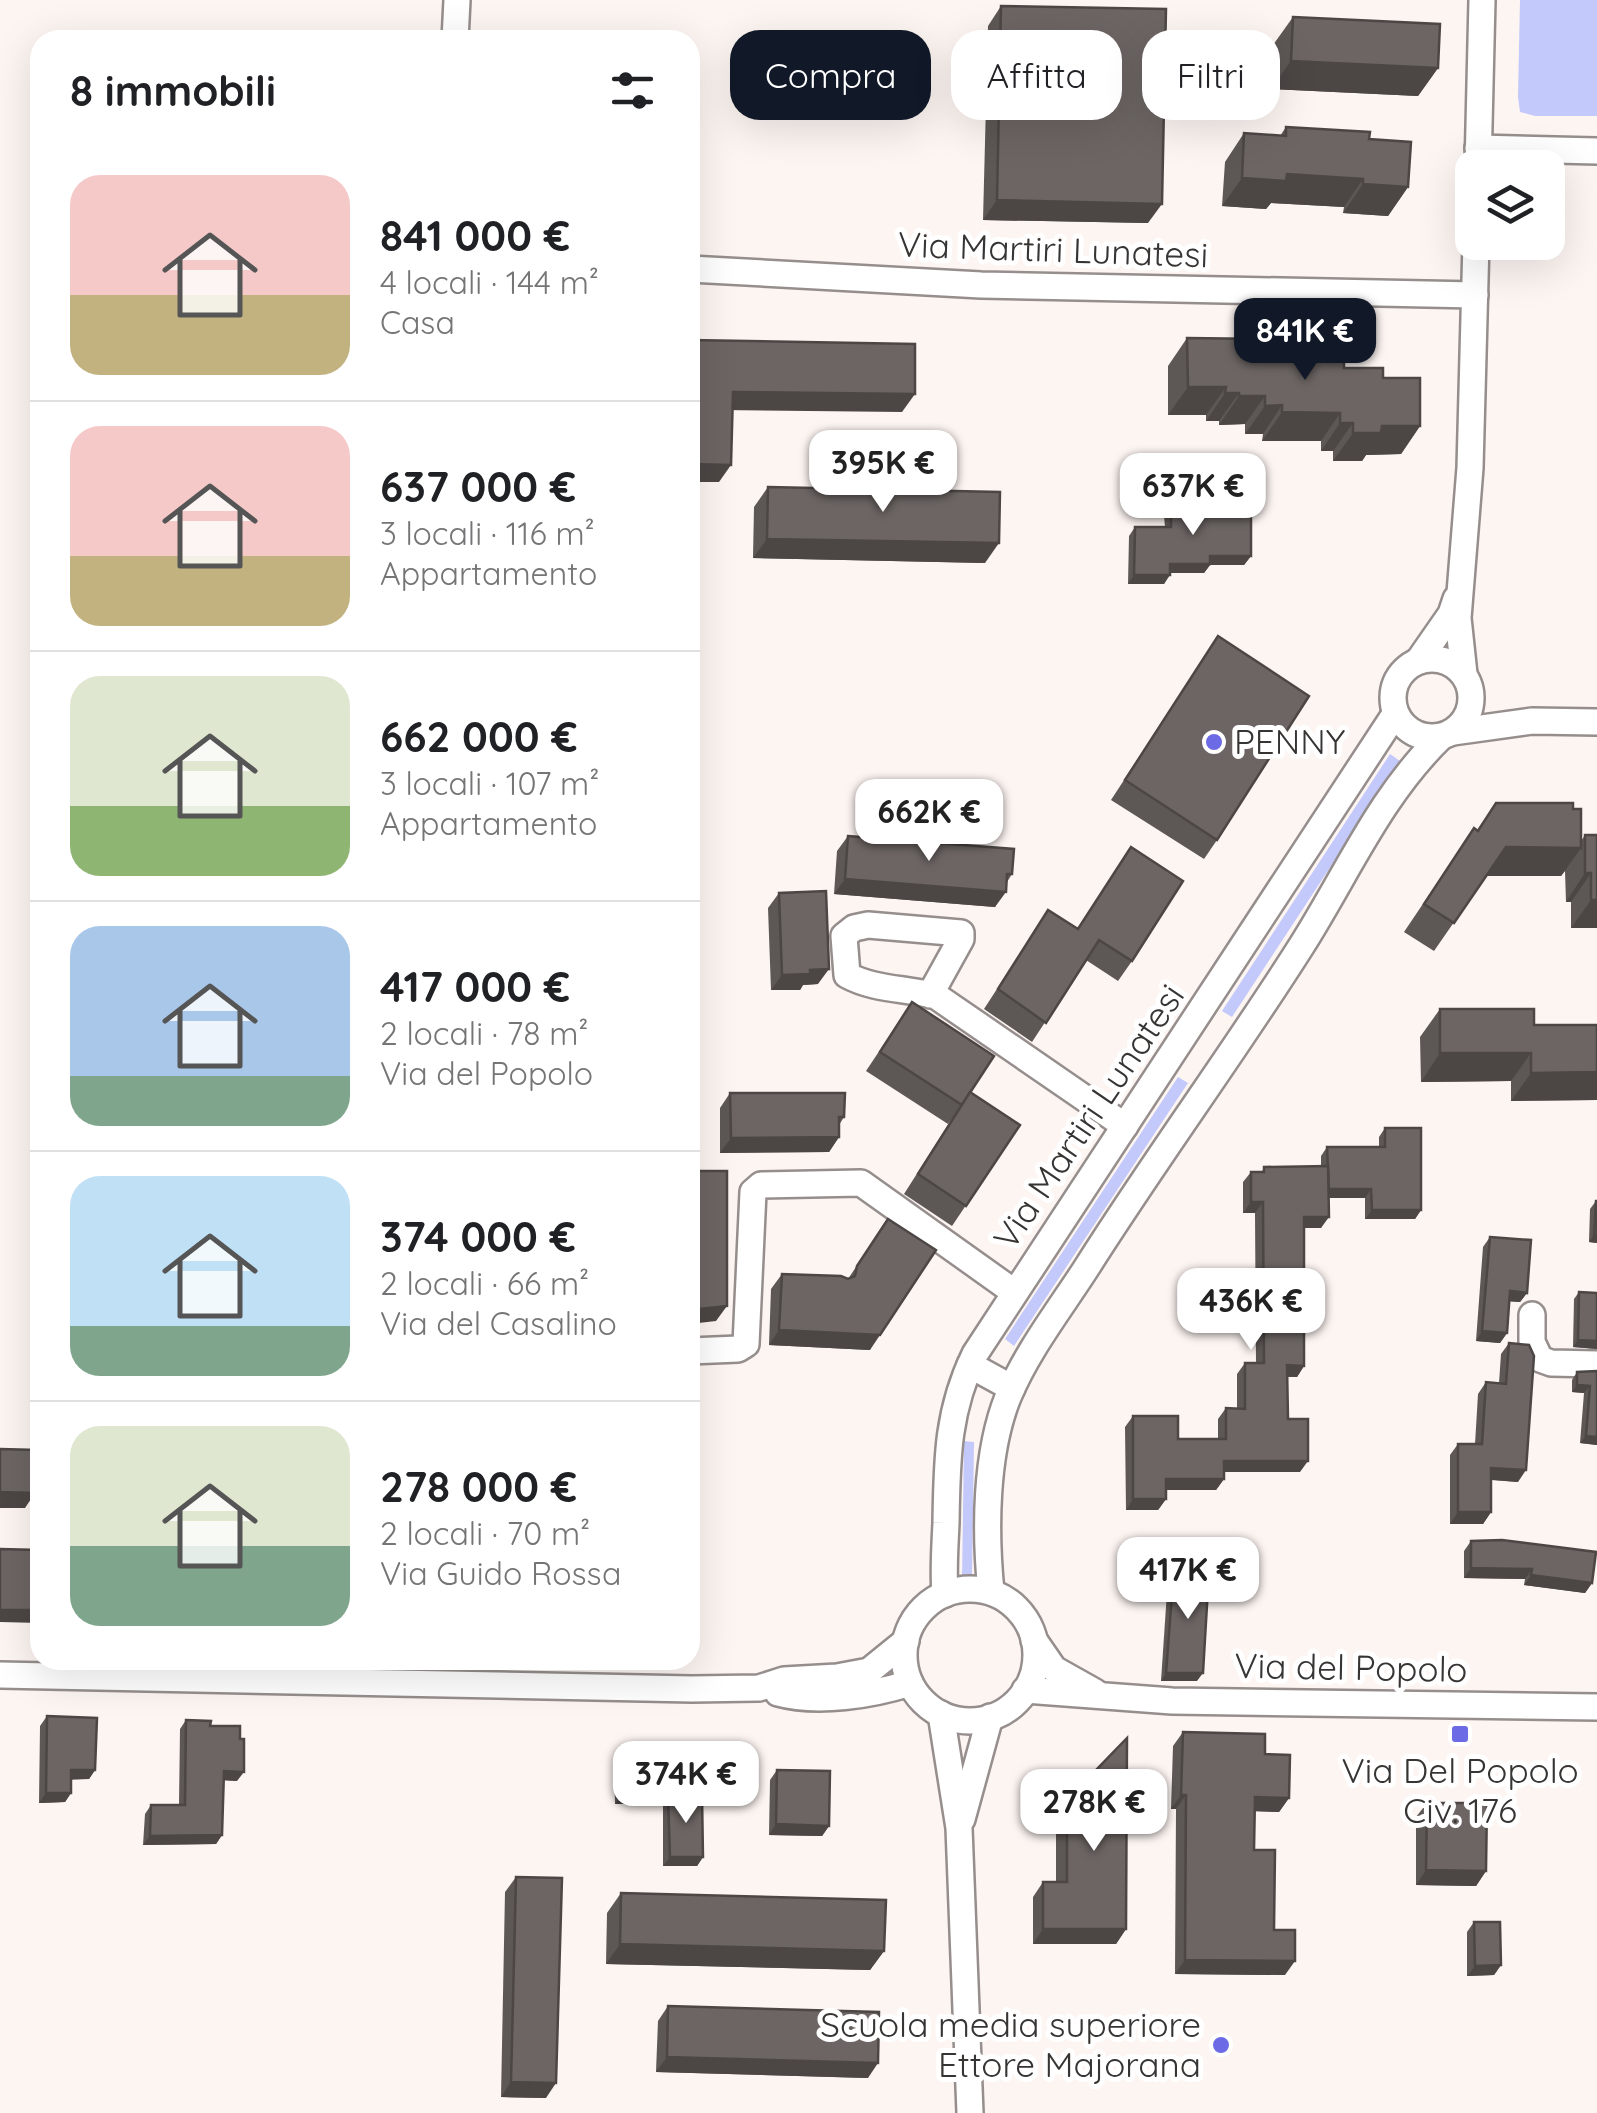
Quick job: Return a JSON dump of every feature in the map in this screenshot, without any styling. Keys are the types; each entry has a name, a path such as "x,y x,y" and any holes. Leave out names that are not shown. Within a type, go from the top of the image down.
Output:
{"street":[{"path":"456,30 458,0"},
{"path":"1478,150 1482,0"},
{"path":"1565,154 1597,152"},
{"name":"Via Martiri Lunatesi","path":"991,1592 991,1463 998,1425 1012,1388 1109,1232 1302,944 1389,797 1408,771 1470,710 1458,642 1470,468 1476,260"},
{"name":"Via Martiri Lunatesi","path":"700,271 982,285 1475,296"},
{"name":"Via Martiri Lunatesi","path":"945,1594 951,1417 970,1364 1395,714 1393,688 1399,675 1419,660 1451,614 1460,584"},
{"path":"1419,660 1444,660 1506,713 1532,721"},
{"path":"1395,714 1414,734 1447,734 1532,721 1597,722"},
{"path":"930,995 962,939 960,933 868,925 854,928 844,936 847,975 867,986 930,995 1125,1126"},
{"path":"700,1351 738,1349 746,1344 753,1192 761,1185 861,1183 1014,1292"},
{"path":"1532,1315 1532,1342 1540,1359 1551,1363 1597,1364"},
{"path":"970,1364 1012,1388"},
{"path":"759,1688 784,1680 870,1671 906,1641 920,1612 945,1594 960,1589 991,1592 1019,1610 1034,1640 1033,1674 1016,1702 990,1717 974,1720 942,1714 918,1696 910,1683 906,1641"},
{"name":"Via del Popolo","path":"1034,1640 1054,1669 1104,1697"},
{"path":"0,1675 113,1670"},
{"path":"164,1670 692,1689 759,1688 786,1695 819,1696 888,1690 910,1683"},
{"name":"Via del Popolo","path":"1025,1690 1104,1697 1597,1706"},
{"path":"942,1714 960,1828 970,2113"},
{"path":"960,1828 990,1717"}],"shaded area":[{"path":"1520,0 1597,0 1597,116 1535,116 1520,112"},
{"path":"1390,754 1400,761 1232,1017 1222,1011"},
{"path":"1178,1077 1188,1083 1014,1346 1005,1339"},
{"path":"964,1441 974,1442 972,1579 962,1579"}],"building":[{"path":"1001,6 1166,9 1166,30 1142,30 1142,120 1164,120 1162,204 997,200 999,120 1122,120 1122,30 1001,30"},
{"path":"1293,17 1440,24 1438,68 1291,61"},
{"path":"1286,127 1370,132 1369,139 1411,142 1408,187 1363,184 1363,179 1287,174 1286,181 1242,178 1244,133 1286,136"},
{"path":"1187,338 1265,339 1266,352 1326,352 1326,359 1344,359 1344,368 1383,368 1383,378 1420,378 1420,426 1382,426 1381,433 1353,433 1353,423 1340,423 1340,413 1282,412 1282,405 1265,406 1265,396 1225,393 1226,387 1188,387"},
{"path":"700,340 915,344 915,394 733,392 731,465 700,464"},
{"path":"768,487 1000,492 999,543 767,539"},
{"path":"1251,506 1251,556 1210,556 1210,564 1170,564 1170,575 1134,575 1135,527 1171,527 1171,507"},
{"name":"PENNY","path":"1218,636 1309,696 1217,840 1125,780"},
{"path":"1496,803 1573,803 1573,809 1581,809 1581,848 1506,847 1454,923 1424,904 1474,828 1478,831"},
{"path":"1585,835 1597,835 1597,900 1591,900 1591,873 1585,873"},
{"path":"848,836 1014,849 1012,874 1007,874 1006,892 845,879"},
{"path":"1131,847 1183,881 1132,961 1099,940 1046,1023 998,989 1048,910 1078,929"},
{"path":"826,891 829,969 782,975 779,893"},
{"path":"912,1002 994,1056 962,1105 880,1052"},
{"path":"1440,1009 1534,1009 1534,1025 1597,1025 1597,1072 1531,1073 1531,1053 1440,1053"},
{"path":"970,1092 1020,1125 966,1206 918,1174"},
{"path":"730,1093 845,1093 839,1137 731,1138"},
{"path":"1385,1128 1421,1128 1421,1210 1372,1210 1371,1189 1329,1189 1327,1147 1385,1147"},
{"path":"1328,1166 1329,1217 1304,1217 1304,1366 1287,1365 1288,1419 1308,1419 1308,1461 1224,1461 1224,1479 1166,1479 1166,1499 1133,1499 1133,1416 1178,1416 1178,1439 1226,1439 1226,1408 1245,1409 1245,1363 1264,1363 1263,1202 1251,1202 1251,1172 1264,1172 1264,1167"},
{"path":"700,1171 727,1171 727,1306 700,1309"},
{"path":"1596,1201 1597,1235 1594,1235"},
{"path":"888,1219 936,1250 880,1335 779,1330 782,1274 848,1279 855,1276 857,1266"},
{"path":"1490,1237 1531,1240 1527,1293 1510,1291 1507,1333 1482,1331"},
{"path":"1579,1292 1597,1293 1597,1341 1578,1340"},
{"path":"1509,1343 1529,1345 1534,1356 1526,1470 1491,1468 1491,1512 1458,1512 1458,1444 1482,1444 1486,1382 1506,1384"},
{"path":"1597,1371 1597,1437 1586,1436 1590,1386 1577,1385 1577,1372"},
{"path":"0,1449 30,1450 30,1493 0,1492"},
{"path":"1502,1540 1596,1552 1592,1583 1531,1575 1532,1569 1471,1568 1471,1541"},
{"path":"0,1549 30,1550 30,1610 0,1610"},
{"path":"1174,1569 1209,1571 1203,1673 1166,1673"},
{"path":"47,1716 97,1718 95,1770 71,1770 71,1793 46,1793"},
{"path":"186,1720 211,1721 210,1726 240,1726 244,1772 224,1771 222,1835 150,1836 151,1805 185,1805"},
{"path":"1183,1732 1265,1734 1265,1754 1290,1755 1289,1798 1255,1797 1254,1850 1275,1850 1274,1930 1295,1930 1295,1961 1185,1960"},
{"path":"1127,1738 1126,1929 1043,1929 1043,1882 1067,1882 1067,1800"},
{"path":"668,1746 669,1754 673,1754 674,1793 622,1794 621,1747"},
{"path":"777,1770 830,1771 829,1826 776,1824"},
{"path":"668,1795 702,1795 703,1857 670,1857"},
{"path":"1427,1803 1487,1803 1486,1871 1426,1870"},
{"path":"516,1877 562,1878 556,2083 511,2082"},
{"path":"621,1893 886,1900 884,1951 620,1944"},
{"path":"1474,1922 1500,1922 1501,1965 1475,1966"},
{"path":"668,2006 879,2012 878,2063 667,2057"}],"place":[{"name":"PENNY","path":"1214,742"},
{"name":"Via Del Popolo Civ. 176","path":"1460,1734"},
{"name":"Scuola media superiore Ettore Majorana","path":"1221,2045"}]}
